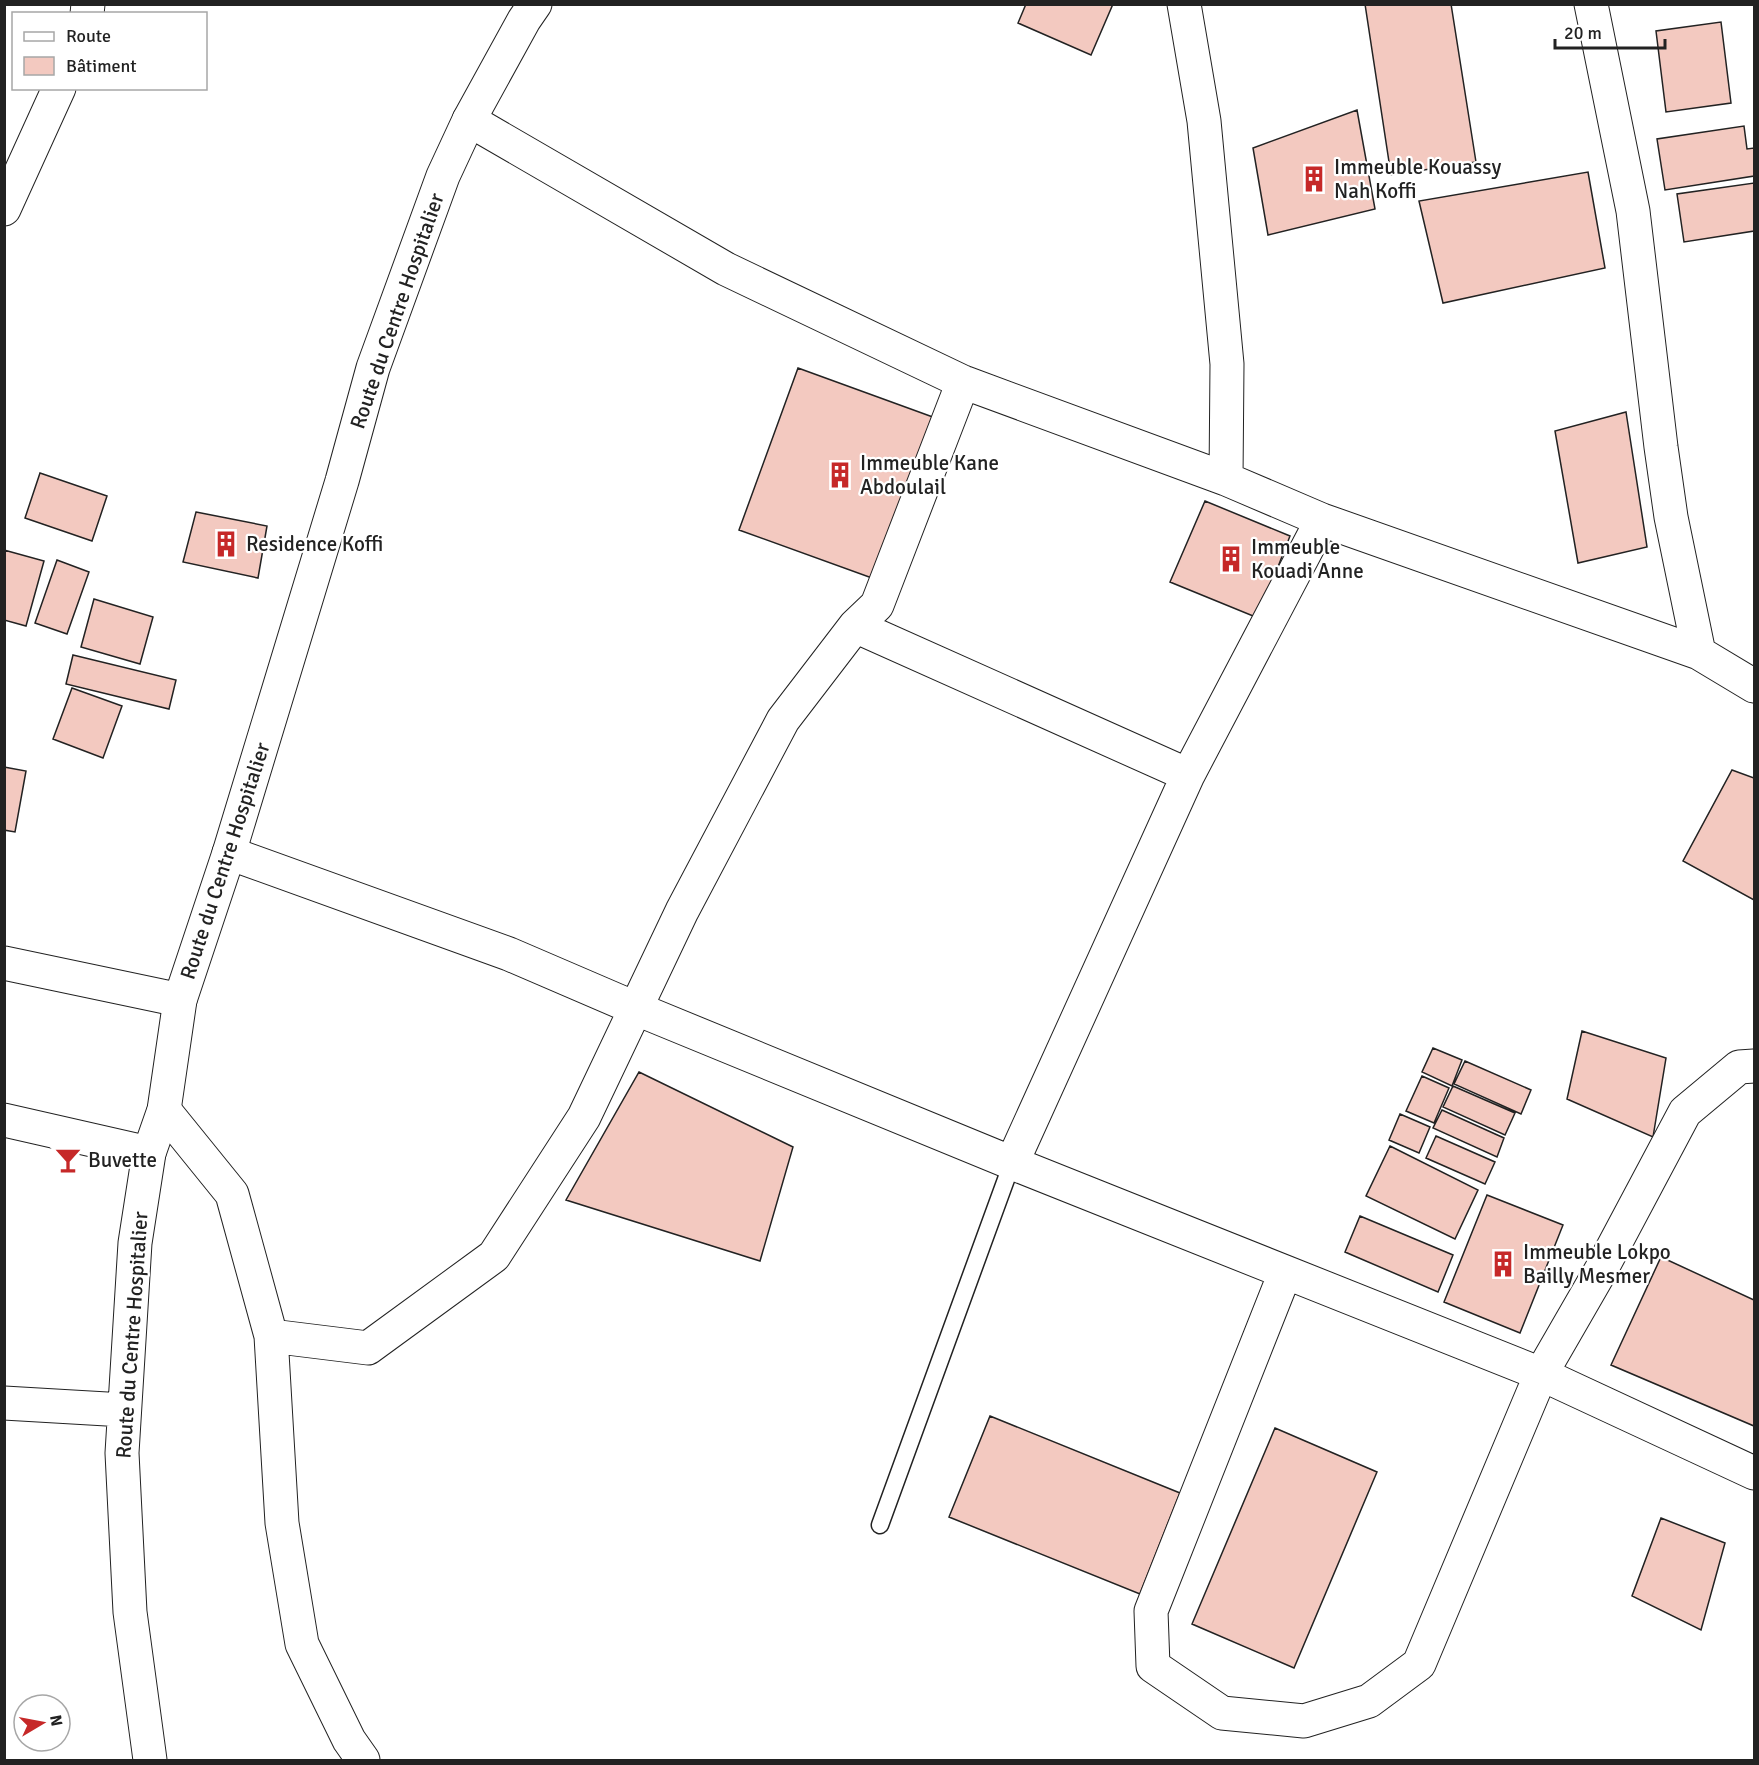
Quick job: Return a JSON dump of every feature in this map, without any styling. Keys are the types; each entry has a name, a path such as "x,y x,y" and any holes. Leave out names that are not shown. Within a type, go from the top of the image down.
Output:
{"street":[{"name":"Route du Centre Hospitalier","path":"150,1761 130,1611 122,1453 135,1244 149,1153 164,1110 180,1000 229,854 342,481 373,368 443,176 469,120 535,4"},
{"path":"1184,4 1204,121 1227,364 1226,478"},
{"path":"1591,4 1633,211 1662,458 1671,517 1699,653"},
{"path":"4,209 58,90"},
{"path":"469,120 726,269 963,382 1226,478 1322,520 1699,653 1755,686"},
{"path":"271,1336 368,1348 494,1256 584,1118 682,911 783,720 855,626 877,605 963,382"},
{"path":"1012,1163 1188,775 1322,520"},
{"path":"855,626 1188,775"},
{"path":"229,854 509,954 1012,1163 1541,1374 1755,1473"},
{"path":"4,963 180,1000"},
{"path":"1285,1273 1151,1611 1153,1666 1222,1713 1304,1721 1369,1701 1419,1664 1541,1374 1601,1270 1685,1112 1739,1067 1755,1066"},
{"path":"164,1110 232,1194 271,1336 282,1522 302,1644 349,1740 363,1761"},
{"path":"4,1120 149,1153"},
{"path":"4,1403 124,1410"}],"lane":[{"path":"880,1525 1012,1163"}],"building":[{"path":"1026,4 1113,4 1091,55 1018,23"},
{"path":"1365,4 1451,4 1476,162 1391,175"},
{"path":"1721,22 1731,103 1666,112 1656,31"},
{"name":"Immeuble Kouassy Nah Koffi","path":"1357,110 1375,209 1268,235 1253,148"},
{"path":"1744,126 1747,149 1754,148 1754,176 1665,190 1657,139"},
{"path":"1588,172 1605,268 1443,303 1419,201"},
{"path":"1754,183 1754,231 1684,242 1677,194"},
{"name":"Immeuble Kane Abdoulail","path":"798,368 941,420 883,582 739,530"},
{"path":"1626,412 1647,547 1578,563 1555,431"},
{"path":"40,473 107,496 92,541 25,518"},
{"name":"Immeuble Kouadi Anne","path":"1205,501 1290,536 1258,618 1170,582"},
{"name":"Residence Koffi","path":"196,512 267,526 258,578 183,562"},
{"path":"4,550 44,561 26,626 4,620"},
{"path":"57,560 89,572 67,634 35,623"},
{"path":"94,599 153,617 140,664 81,647"},
{"path":"73,655 176,680 169,709 66,684"},
{"path":"72,688 122,706 103,758 53,739"},
{"path":"4,767 26,771 15,832 4,830"},
{"path":"1732,770 1754,778 1754,900 1683,861"},
{"path":"1582,1031 1666,1058 1653,1137 1567,1099"},
{"path":"1433,1048 1462,1060 1452,1086 1422,1072"},
{"path":"1465,1061 1531,1090 1521,1114 1454,1084"},
{"path":"639,1072 793,1147 760,1261 566,1200"},
{"path":"1422,1076 1449,1088 1434,1123 1406,1111"},
{"path":"1453,1086 1515,1113 1505,1135 1443,1107"},
{"path":"1442,1110 1504,1138 1497,1157 1433,1128"},
{"path":"1400,1114 1430,1127 1419,1153 1389,1140"},
{"path":"1436,1136 1495,1162 1485,1184 1426,1158"},
{"path":"1390,1146 1478,1190 1455,1239 1366,1196"},
{"name":"Immeuble Lokpo Bailly Mesmer","path":"1487,1195 1563,1225 1520,1333 1444,1302"},
{"path":"1360,1216 1453,1255 1438,1292 1345,1252"},
{"path":"1661,1257 1754,1300 1754,1426 1611,1365"},
{"path":"990,1416 1180,1493 1140,1594 949,1517"},
{"path":"1275,1428 1377,1472 1294,1668 1192,1624"},
{"path":"1661,1518 1725,1543 1701,1630 1632,1596"}],"place":[{"name":"Immeuble Kouassy Nah Koffi","path":"1314,179"},
{"name":"Immeuble Kane Abdoulail","path":"840,475"},
{"name":"Residence Koffi","path":"226,544"},
{"name":"Immeuble Kouadi Anne","path":"1231,559"},
{"name":"Buvette","path":"68,1160"},
{"name":"Immeuble Lokpo Bailly Mesmer","path":"1503,1264"}]}
